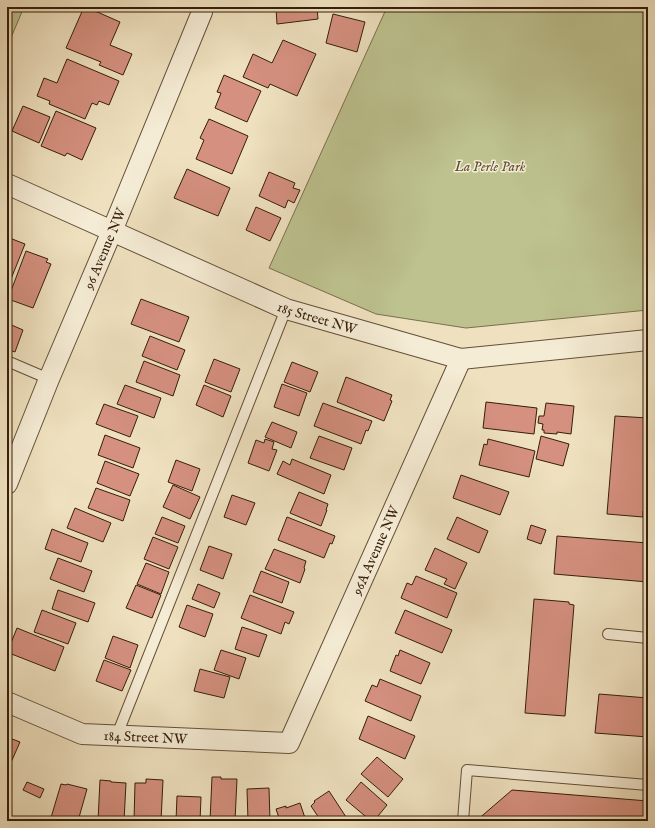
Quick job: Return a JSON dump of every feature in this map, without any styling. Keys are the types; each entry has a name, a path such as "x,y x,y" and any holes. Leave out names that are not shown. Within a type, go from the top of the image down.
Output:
{"street":[{"name":"96 Avenue NW","path":"7,484 48,379 112,231 202,12"},
{"name":"185 Street NW","path":"7,184 286,309 461,359 648,340"},
{"name":"96A Avenue NW","path":"289,743 461,359"},
{"name":"184 Street NW","path":"7,702 82,734 289,743"}],"lane":[{"path":"117,735 286,309"},
{"path":"7,361 48,379"},
{"path":"608,634 648,638"},
{"path":"463,821 467,770 648,785"}],"green space":[{"path":"7,7 24,7 7,47"},
{"name":"La Perle Park","path":"387,7 648,7 648,310 466,328 376,314 269,268"}],"building":[{"path":"84,7 120,22 110,45 132,54 123,75 99,65 101,62 66,48"},
{"path":"272,7 317,7 318,19 277,24 276,8 272,9"},
{"path":"333,14 365,22 357,52 326,43"},
{"path":"283,40 316,54 297,96 270,84 268,88 243,77 253,54 272,63"},
{"path":"67,59 119,81 109,105 99,101 97,105 92,103 85,119 49,104 50,101 37,96 44,78 57,83"},
{"path":"224,75 261,91 247,122 215,108 221,93 217,92"},
{"path":"23,106 50,117 39,143 12,131"},
{"path":"56,111 96,128 82,160 67,153 65,156 41,146"},
{"path":"209,119 248,136 232,174 196,159 204,140 200,138"},
{"path":"187,169 230,188 218,216 174,198"},
{"path":"269,172 295,183 293,188 300,190 294,203 288,200 285,208 259,196"},
{"path":"256,207 281,218 270,241 246,230"},
{"path":"7,237 25,244 7,289"},
{"path":"26,251 48,259 46,262 51,264 33,308 8,299"},
{"path":"141,299 189,317 179,342 131,324"},
{"path":"7,323 23,330 15,352 7,349"},
{"path":"150,336 185,350 177,370 142,356"},
{"path":"214,359 240,369 231,392 205,382"},
{"path":"144,361 180,375 173,396 136,382"},
{"path":"292,362 318,372 310,392 284,382"},
{"path":"346,377 392,395 390,400 392,401 384,421 337,402"},
{"path":"282,384 307,393 299,416 274,407"},
{"path":"125,385 161,398 154,418 117,404"},
{"path":"204,385 231,396 223,417 196,405"},
{"path":"486,402 537,408 534,434 483,428"},
{"path":"323,403 372,421 368,431 366,430 361,444 314,426"},
{"path":"546,403 574,406 571,434 557,432 557,434 544,433 544,430 542,430 543,424 538,423 539,416 544,416"},
{"path":"104,404 138,416 130,437 96,424"},
{"path":"615,416 648,418 648,473 646,473 645,482 648,482 643,517 607,514"},
{"path":"272,422 297,432 291,448 265,437"},
{"path":"105,435 140,448 133,468 98,455"},
{"path":"319,436 352,448 344,470 310,458"},
{"path":"541,436 569,444 563,466 536,459"},
{"path":"265,439 274,442 272,449 277,450 269,471 248,463 256,440 264,443"},
{"path":"488,439 535,451 529,477 479,465 484,444 487,445"},
{"path":"292,459 331,475 324,494 277,474 283,461 290,465"},
{"path":"176,460 200,469 192,491 168,482"},
{"path":"105,461 139,474 130,496 97,483"},
{"path":"461,475 509,492 500,515 453,498"},
{"path":"173,485 200,497 190,519 163,507"},
{"path":"96,488 130,500 123,521 88,508"},
{"path":"299,492 328,504 321,526 290,513"},
{"path":"232,495 255,503 246,525 224,517"},
{"path":"75,508 111,523 103,542 67,528"},
{"path":"162,517 185,526 178,543 155,534"},
{"path":"287,517 335,536 332,544 330,543 324,558 278,540"},
{"path":"457,517 488,531 479,553 447,539"},
{"path":"531,525 546,530 541,544 527,539"},
{"path":"52,529 88,543 81,562 45,549"},
{"path":"557,536 648,543 648,582 554,574"},
{"path":"153,537 178,547 169,569 144,559"},
{"path":"209,546 232,554 223,579 200,570"},
{"path":"435,548 467,563 455,589 444,584 447,579 425,570"},
{"path":"274,549 306,561 300,583 265,569"},
{"path":"58,558 92,571 84,592 50,579"},
{"path":"146,563 169,572 161,594 137,584"},
{"path":"261,571 289,582 282,603 253,592"},
{"path":"416,576 457,593 447,618 401,598 407,583 412,585"},
{"path":"198,584 220,593 214,608 192,599"},
{"path":"136,585 161,595 152,618 126,608"},
{"path":"58,590 95,603 88,622 52,609"},
{"path":"250,595 294,612 289,624 285,622 281,634 241,618"},
{"path":"534,599 569,602 569,604 574,605 565,716 525,713"},
{"path":"187,605 213,614 205,637 179,627"},
{"path":"42,610 76,623 68,644 34,632"},
{"path":"405,610 452,630 442,653 395,633"},
{"path":"242,627 267,635 259,657 235,649"},
{"path":"17,628 64,647 55,671 9,653 11,649 9,648"},
{"path":"113,636 138,645 130,668 105,658"},
{"path":"221,650 246,658 239,679 214,670"},
{"path":"400,650 430,663 421,684 390,671 396,655 398,656"},
{"path":"104,660 131,670 122,691 96,681"},
{"path":"200,669 230,677 224,698 194,691"},
{"path":"380,679 421,696 411,721 365,701 372,685 377,687"},
{"path":"599,694 648,698 648,737 595,733"},
{"path":"368,716 415,736 405,759 359,739"},
{"path":"7,737 20,742 9,767 7,766"},
{"path":"377,757 403,779 388,797 361,774"},
{"path":"212,777 221,777 221,779 237,779 235,821 210,821"},
{"path":"146,779 163,780 161,821 134,821 135,783 146,783"},
{"path":"100,780 126,783 124,821 98,821"},
{"path":"27,782 44,789 40,798 23,790"},
{"path":"361,782 387,805 374,821 371,821 346,800"},
{"path":"61,784 87,789 78,821 50,821"},
{"path":"269,788 270,821 248,821 247,789"},
{"path":"512,790 648,801 648,821 476,821"},
{"path":"329,791 348,820 321,821 311,806 315,802 314,801"},
{"path":"177,796 201,797 200,821 176,821"},
{"path":"300,803 306,821 280,821 276,809 286,806 286,808"}]}
